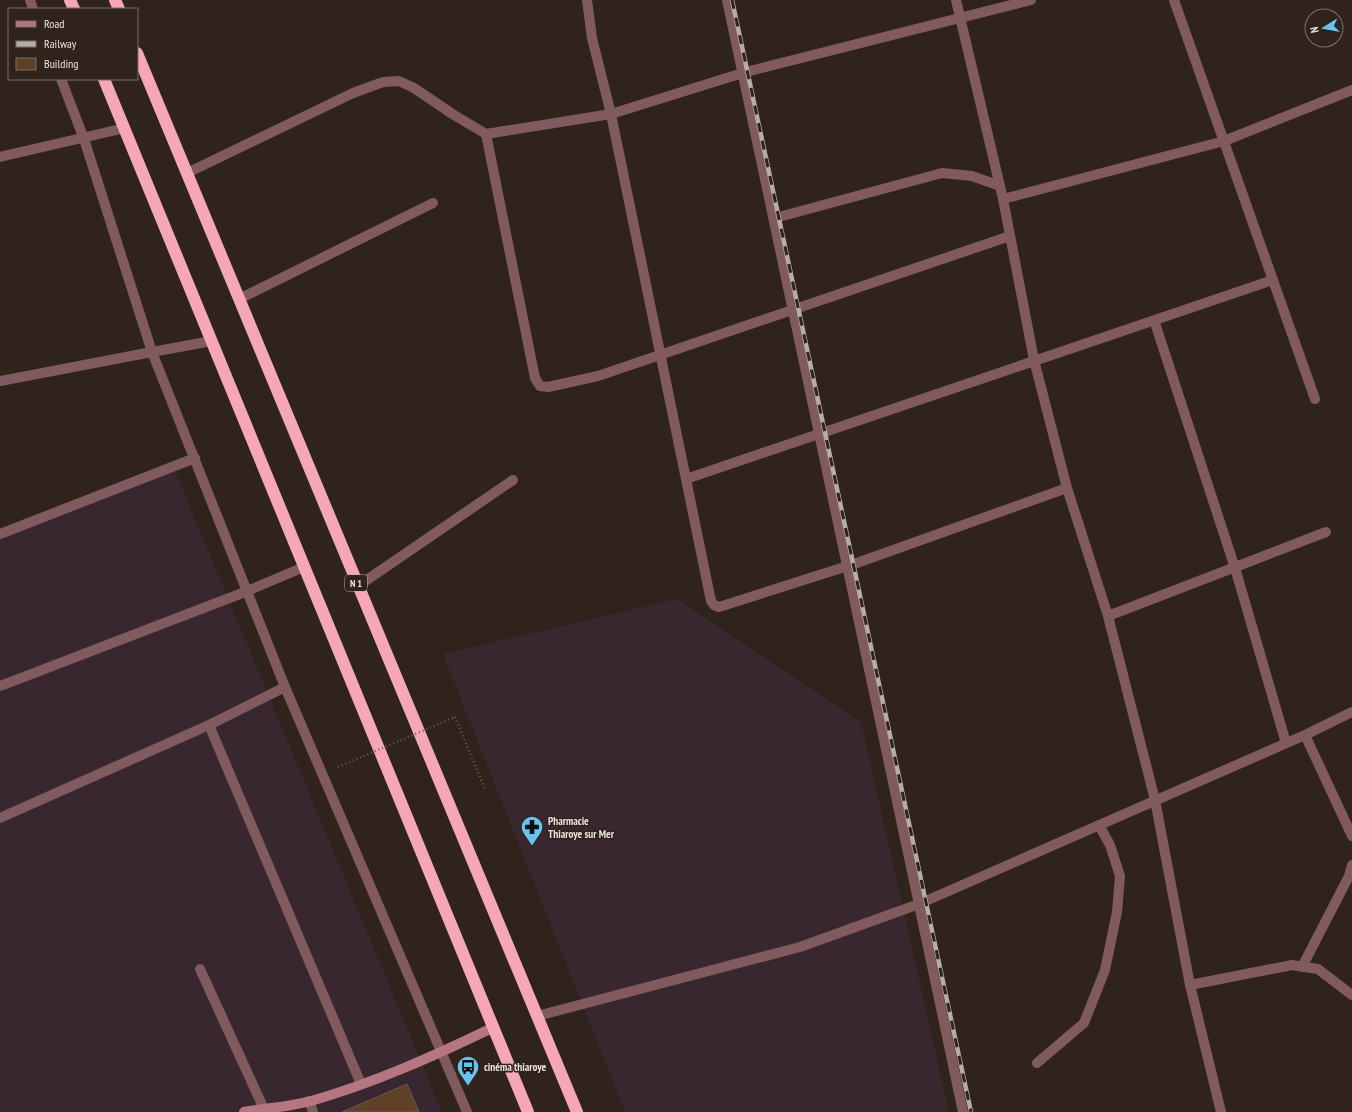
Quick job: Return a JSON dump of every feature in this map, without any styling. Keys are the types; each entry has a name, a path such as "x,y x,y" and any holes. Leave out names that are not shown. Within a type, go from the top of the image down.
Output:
{"highway":[{"name":"N 1","path":"138,55 577,1112"},
{"path":"104,80 492,1028 528,1112"}],"street":[{"path":"587,0 592,38 611,114 711,601 714,605 719,606 847,566 1067,488"},
{"path":"727,0 963,1112"},
{"path":"956,0 1003,199 1034,360 1067,488 1108,616 1155,800 1190,985 1221,1112"},
{"path":"187,173 353,93 383,82 399,81 414,88 454,115 486,134 611,114 742,74 1031,0"},
{"path":"1174,0 1315,400"},
{"path":"61,80 84,139 152,352 246,592 285,687 467,1112"},
{"path":"1003,199 1224,141 1352,90"},
{"path":"0,157 84,139 125,128"},
{"path":"486,134 535,378 540,386 548,387 598,376 1010,236"},
{"path":"774,218 942,173 972,176 1000,186"},
{"path":"239,299 433,203"},
{"path":"686,479 1273,280"},
{"path":"1154,320 1235,568 1286,742"},
{"path":"0,381 212,341"},
{"path":"0,534 194,458"},
{"path":"358,586 513,480"},
{"path":"1108,616 1326,532"},
{"path":"0,686 246,592 304,567"},
{"path":"0,818 208,725 285,687"},
{"path":"537,1016 800,947 919,904 1286,742 1305,735 1352,712"},
{"path":"208,725 361,1084"},
{"path":"1305,735 1352,836"},
{"path":"1037,1063 1084,1023 1105,970 1117,912 1120,876 1110,845 1099,825"},
{"path":"1302,967 1350,876 1352,866"},
{"path":"1190,985 1292,966 1318,969 1352,995"},
{"path":"200,969 264,1108"},
{"path":"244,1112 309,1101 361,1084 442,1052 492,1028"},
{"path":"309,1101 313,1112"}],"path":[{"path":"338,767 455,717 485,789"}],"shaded area":[{"path":"172,464 442,1112 0,1112 0,528"},
{"path":"677,599 861,722 949,1112 625,1112 443,654"}],"building":[{"path":"407,1084 419,1112 342,1112"}],"railway":[{"path":"732,0 971,1112"}],"place":[{"name":"Pharmacie Thiaroye sur Mer","path":"532,846"},
{"name":"cinéma thiaroye","path":"468,1086"}]}
